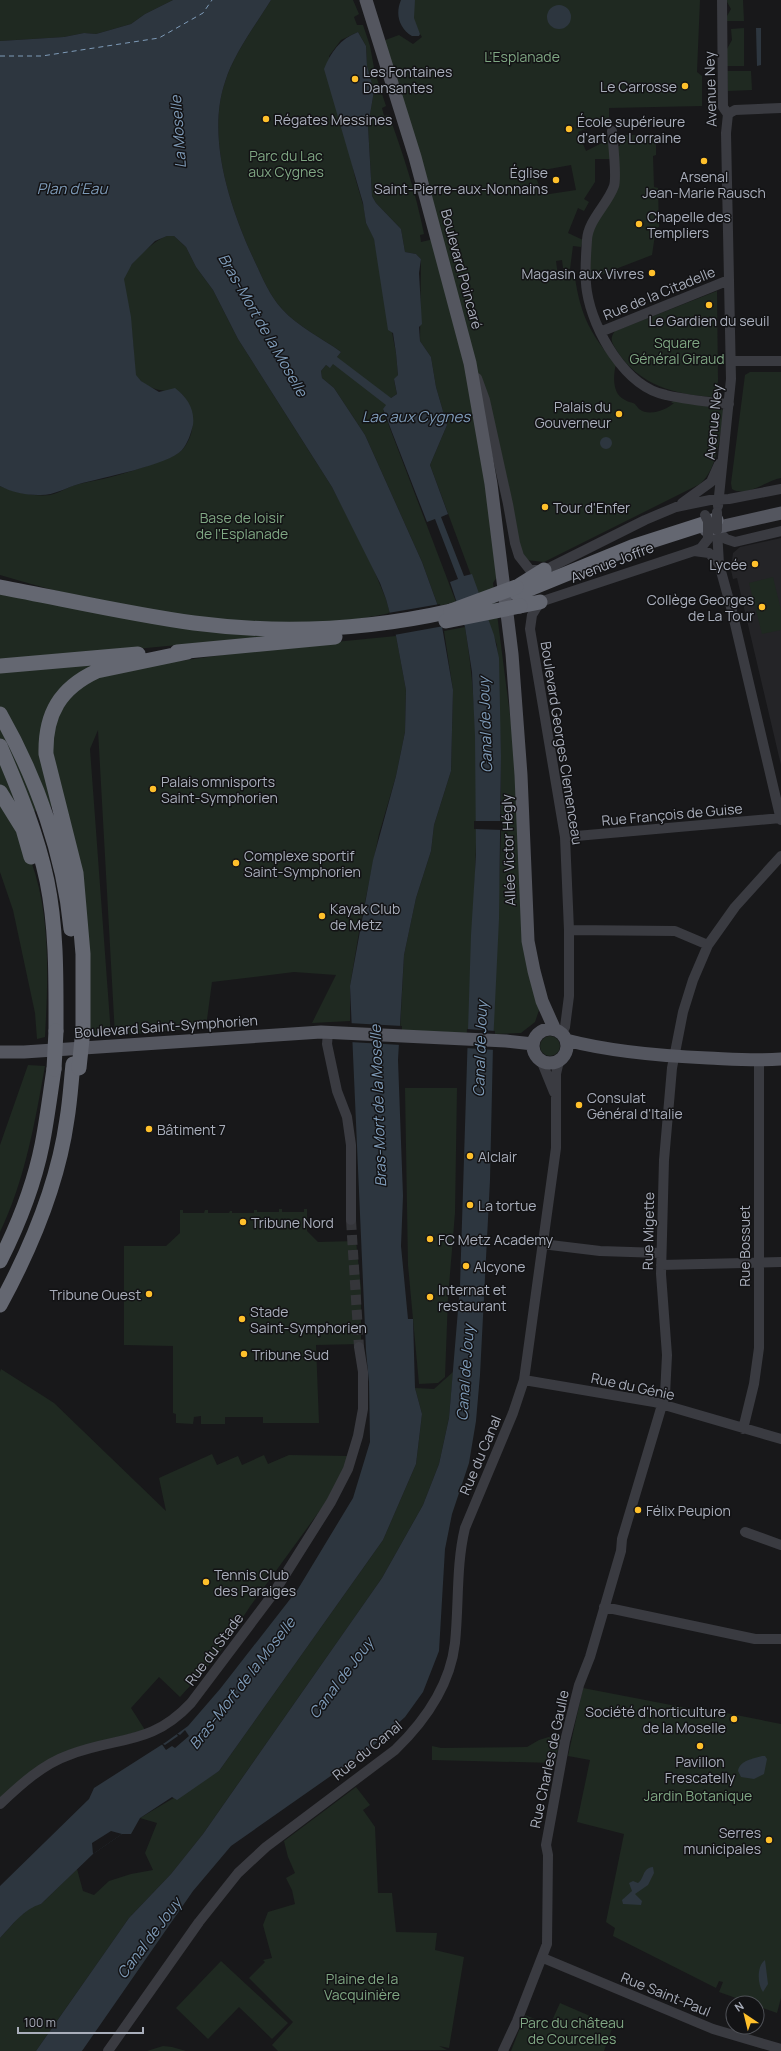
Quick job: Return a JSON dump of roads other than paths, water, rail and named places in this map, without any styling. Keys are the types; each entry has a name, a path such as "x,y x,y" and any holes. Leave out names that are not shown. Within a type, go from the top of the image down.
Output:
{"highway":[{"name":"Avenue Joffre","path":"515,597 632,547 712,529"},
{"name":"Avenue Joffre","path":"515,597 632,553 712,529"},
{"path":"0,666 116,656 188,652 366,629 449,616 515,597 544,570"},
{"path":"0,580 101,606"},
{"path":"0,587 194,623 240,627 366,629"},
{"path":"515,597 540,602"},
{"path":"0,1305 26,1252 40,1219 52,1182 67,1120 74,1110 83,954 76,873 46,754 46,737 50,719 63,695 84,677 97,671 188,652"},
{"path":"0,714 30,775 58,859 71,923 79,1030"},
{"path":"0,746 32,824 47,882 56,954 56,1030 54,1069 42,1147 28,1193 10,1240 0,1261"},
{"path":"0,792 23,830 40,885 56,954"}],"main road":[{"name":"Boulevard Poincaré","path":"366,0 415,157 470,363 488,469 515,597"},
{"name":"Avenue Joffre","path":"712,529 781,505"},
{"name":"Avenue Joffre","path":"712,529 781,513"},
{"name":"Allée Victor Hégly","path":"515,597 528,941 542,1000 561,1035"},
{"name":"Allée Victor Hégly","path":"541,1032 542,1000"},
{"path":"598,1048 562,1057 551,1063 541,1060 535,1054 533,1044 541,1032 550,1029 561,1035 598,1048 674,1056 759,1060 781,1059"},
{"name":"Boulevard Saint-Symphorien","path":"0,1052 24,1052 198,1039 331,1033 506,1041 533,1044"},
{"path":"561,1035 562,1057"}],"street":[{"name":"Avenue Ney","path":"722,0 723,107 728,114 726,133 728,280 731,361 729,404 724,449 718,500 712,529 719,564 732,611 781,819"},
{"path":"728,114 735,110 781,108"},
{"name":"Rue de la Citadelle","path":"612,131 614,185 600,210 587,239 586,291 590,309 600,332 613,355 634,378 649,388 665,395 729,404"},
{"name":"Rue de la Citadelle","path":"600,332 728,280"},
{"path":"731,361 781,362"},
{"name":"Boulevard Poincaré","path":"470,363 485,400 519,556 530,570 544,570"},
{"path":"681,506 711,482 716,474 724,449"},
{"name":"Avenue Joffre","path":"544,570 645,520 681,506 718,500 729,500 781,489"},
{"path":"681,506 698,509 712,529 735,542 781,531"},
{"name":"Avenue Joffre","path":"540,602 694,551 712,529"},
{"path":"694,551 709,553 719,564"},
{"name":"Boulevard Georges Clemenceau","path":"540,602 532,615 530,629 565,837 569,930 569,996 565,1026 561,1035"},
{"name":"Rue François de Guise","path":"565,837 781,819"},
{"name":"Rue Migette","path":"662,1405 667,1362 661,1265 664,1160 674,1056 687,997 708,946 735,907 781,856"},
{"path":"767,872 781,870"},
{"path":"569,930 675,931 708,946"},
{"path":"331,1033 327,1044 337,1091 347,1117 351,1145 351,1220"},
{"path":"524,1380 556,1148 556,1098 562,1057"},
{"path":"541,1060 556,1098"},
{"name":"Rue Bossuet","path":"744,1429 754,1384 758,1348 759,1060"},
{"path":"542,1244 600,1251 661,1253"},
{"path":"661,1265 781,1262"},
{"name":"Rue du Stade","path":"0,1804 21,1784 68,1755 152,1733 183,1712 191,1704 274,1594 331,1502 348,1469 358,1436 362,1409 363,1372 359,1347"},
{"name":"Rue du Génie","path":"524,1380 654,1402 781,1439"},
{"name":"Rue du Canal","path":"108,2051 199,1922 238,1873 266,1847 394,1750 412,1734 429,1712 446,1676 454,1644 460,1547 465,1528 513,1413 524,1380"},
{"name":"Rue Charles de Gaulle","path":"503,2051 543,1958 547,1944 548,1855 546,1845 565,1741 579,1686 590,1657 662,1405"},
{"path":"745,1532 781,1545"},
{"path":"604,1607 754,1639 781,1640"},
{"name":"Rue Saint-Paul","path":"543,1958 713,2028 781,2049"}],"water":[{"path":"173,0 271,0 245,40 229,71 220,104 218,127 220,150 230,197 246,242 267,287 278,304 295,321 341,352 337,357 391,398 397,394 394,379 398,375 396,353 393,333 388,330 374,239 366,223 363,203 324,69 333,52 341,42 358,32 366,46 367,66 374,91 368,126 372,196 376,203 401,229 405,252 416,254 421,259 419,273 422,324 419,327 420,341 431,357 436,387 447,425 430,465 448,514 441,517 464,576 472,574 494,635 499,658 501,756 499,919 493,1045 490,1180 480,1375 476,1421 469,1463 452,1514 445,1549 439,1651 423,1692 405,1717 372,1747 231,1846 193,1891 82,2051 36,2051 129,1918 171,1874 203,1834 382,1578 423,1505 439,1464 449,1418 460,1286 471,935 476,855 475,736 472,672 465,627 450,582 458,579 435,519 427,522 383,409 386,405 333,364 330,368 326,365 321,371 322,378 334,388 365,435 422,562 439,609 453,690 451,771 434,825 431,851 416,898 404,955 398,1060 403,1196 401,1246 408,1319 413,1319 415,1388 422,1414 416,1464 383,1540 219,1771 177,1800 172,1797 140,1818 131,1834 122,1834 93,1854 41,1904 35,1906 19,1918 0,1938 0,1886 89,1799 94,1788 166,1742 188,1726 220,1689 298,1589 353,1498 370,1442 369,1382 366,1351 350,986 373,860 396,776 405,732 406,690 396,636 380,583 332,487 238,339 213,290 196,267 186,247 174,236 167,236 155,241 132,264 124,279 131,317 136,375 141,381 159,392 175,388 186,399 193,414 193,425 190,435 182,450 175,456 149,466 79,484 49,494 23,494 0,486 0,41 64,37 84,33 96,34 131,24 145,14"},
{"path":"401,0 415,0 414,18 420,34 419,36 412,36 401,25 398,10"},
{"path":"559,5 567,9 571,17 567,25 559,29 551,25 547,17 551,9"},
{"path":"756,28 761,28 761,65 757,66"},
{"path":"604,437 608,437 612,443 608,449 604,449 600,445 600,441"},
{"path":"765,1756 767,1759 764,1774 754,1779 741,1777 738,1771 741,1764 747,1760"},
{"path":"653,1867 654,1873 648,1885 635,1894 642,1901 641,1905 623,1904 622,1900 632,1891 629,1883 633,1881 638,1883 645,1871"},
{"path":"765,1960 768,1984 763,1992 759,1980 759,1971 760,1966"}],"tunnel":[{"path":"351,1220 359,1347"}],"place":[{"name":"Les Fontaines Dansantes","path":"355,79"},
{"name":"Le Carrosse","path":"685,86"},
{"name":"Régates Messines","path":"266,119"},
{"name":"École supérieure d'art de Lorraine","path":"569,129"},
{"name":"Arsenal Jean-Marie Rausch","path":"704,161"},
{"name":"Église Saint-Pierre-aux-Nonnains","path":"556,180"},
{"name":"Chapelle des Templiers","path":"639,224"},
{"name":"Magasin aux Vivres","path":"652,273"},
{"name":"Le Gardien du seuil","path":"709,305"},
{"name":"Palais du Gouverneur","path":"619,414"},
{"name":"Tour d'Enfer","path":"545,507"},
{"name":"Lycée","path":"755,564"},
{"name":"Collège Georges de La Tour","path":"762,607"},
{"name":"Palais omnisports Saint-Symphorien","path":"153,789"},
{"name":"Complexe sportif Saint-Symphorien","path":"236,863"},
{"name":"Kayak Club de Metz","path":"322,916"},
{"name":"Consulat Général d'Italie","path":"579,1105"},
{"name":"Bâtiment 7","path":"149,1129"},
{"name":"Alclair","path":"470,1156"},
{"name":"La tortue","path":"470,1205"},
{"name":"Tribune Nord","path":"243,1222"},
{"name":"FC Metz Academy","path":"430,1239"},
{"name":"Alcyone","path":"466,1266"},
{"name":"Tribune Ouest","path":"149,1294"},
{"name":"Internat et restaurant","path":"430,1297"},
{"name":"Stade Saint-Symphorien","path":"242,1319"},
{"name":"Tribune Sud","path":"244,1354"},
{"name":"Félix Peupion","path":"638,1510"},
{"name":"Tennis Club des Paraiges","path":"206,1582"},
{"name":"Société d'horticulture de la Moselle","path":"734,1719"},
{"name":"Pavillon Frescatelly","path":"700,1746"},
{"name":"Serres municipales","path":"769,1840"}],"park label":[{"name":"L'Esplanade","path":"522,56"},
{"name":"Parc du Lac aux Cygnes","path":"286,164"},
{"name":"Square Général Giraud","path":"677,350"},
{"name":"Base de loisir de l'Esplanade","path":"242,526"},
{"name":"Jardin Botanique","path":"698,1795"},
{"name":"Plaine de la Vacquinière","path":"362,1986"},
{"name":"Parc du château de Courcelles","path":"572,2030"}],"water label":[{"name":"La Moselle","path":"178,132"},
{"name":"Plan d'Eau","path":"72,188"},
{"name":"Bras-Mort de la Moselle","path":"263,325"},
{"name":"Lac aux Cygnes","path":"416,416"},
{"name":"Canal de Jouy","path":"485,725"},
{"name":"Canal de Jouy","path":"480,1049"},
{"name":"Bras-Mort de la Moselle","path":"378,1106"},
{"name":"Canal de Jouy","path":"465,1373"},
{"name":"Canal de Jouy","path":"341,1678"},
{"name":"Bras-Mort de la Moselle","path":"242,1683"},
{"name":"Canal de Jouy","path":"149,1938"}]}
